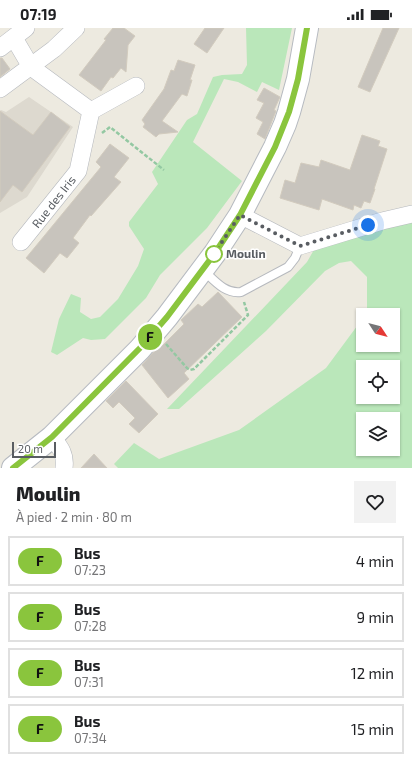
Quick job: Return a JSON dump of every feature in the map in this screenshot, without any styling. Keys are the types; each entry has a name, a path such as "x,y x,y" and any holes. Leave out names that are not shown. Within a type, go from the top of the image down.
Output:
{"street":[{"path":"0,90 54,49 76,28"},
{"path":"13,468 52,437 155,331 203,270 240,215 275,147 289,112 298,79 307,28"},
{"path":"13,38 31,67 91,111 136,86"},
{"name":"Rue des Iris","path":"21,242 78,171 91,111"},
{"path":"240,215 300,246 382,221 412,214"},
{"path":"52,437 64,453 64,468"}],"lane":[{"path":"203,270 228,291 235,293 241,292 288,267 295,258 300,246"}],"path":[{"path":"86,134 100,134 110,127 164,170"},
{"path":"155,331 187,368 190,370 194,369 248,315 241,292"}],"shaded area":[{"path":"29,97 73,127 27,197 0,213 0,111 6,112"}],"green space":[{"path":"246,28 292,28 279,90 262,82 257,92 238,82 224,79 193,142 242,181 207,228 160,275 146,298 105,339 91,340 83,338 57,355 51,352 59,319 71,294 81,298 80,312 91,319 100,317 118,299 138,266 144,249 129,226 129,222 158,184 152,172 187,120 197,114 213,77 242,74 247,65"},
{"path":"412,205 412,468 118,468 114,464 134,443 159,459 239,430 326,368 356,327 356,352 400,352 400,308 367,308 367,277 351,261 339,263 325,271 266,331 179,409 167,409 307,262 323,234"}],"building":[{"path":"113,28 124,28 135,36 128,45 126,72 121,68 113,78 111,77 101,91 79,75 106,40 104,39"},
{"path":"205,28 224,28 207,53 194,44"},
{"path":"383,28 399,28 370,92 358,87"},
{"path":"0,58 2,58 10,69 0,77"},
{"path":"178,60 195,65 187,96 182,94 162,121 178,132 159,134 156,137 143,127 145,124 142,120 164,89 171,70 174,71"},
{"path":"264,88 280,97 274,110 276,111 265,139 257,134 263,122 256,118 264,103 257,100"},
{"path":"0,111 33,135 51,112 70,127 22,192 13,185 0,202"},
{"path":"362,135 380,141 378,146 387,149 370,203 364,201 361,208 354,205 353,210 322,199 319,210 280,198 285,180 295,183 301,163 319,167 321,160 350,170"},
{"path":"110,144 129,158 114,177 121,182 91,216 90,215 73,238 79,243 67,258 60,253 44,273 26,258 101,167 96,162"},
{"path":"218,292 242,317 184,373 189,379 168,398 142,365 161,344 162,346 184,324 181,320 198,304 202,307"},
{"path":"126,381 158,414 139,433 129,424 135,418 119,402 113,408 106,401"},
{"path":"94,454 107,468 81,468"}],"bus line":[{"name":"F","path":"13,468 52,437 140,348 167,317 215,253 240,215 275,147 289,112 298,79 307,28"}],"place":[{"name":"Moulin","path":"214,254"}],"route":[{"path":"214,254 240,215 300,246 368,225"}]}
